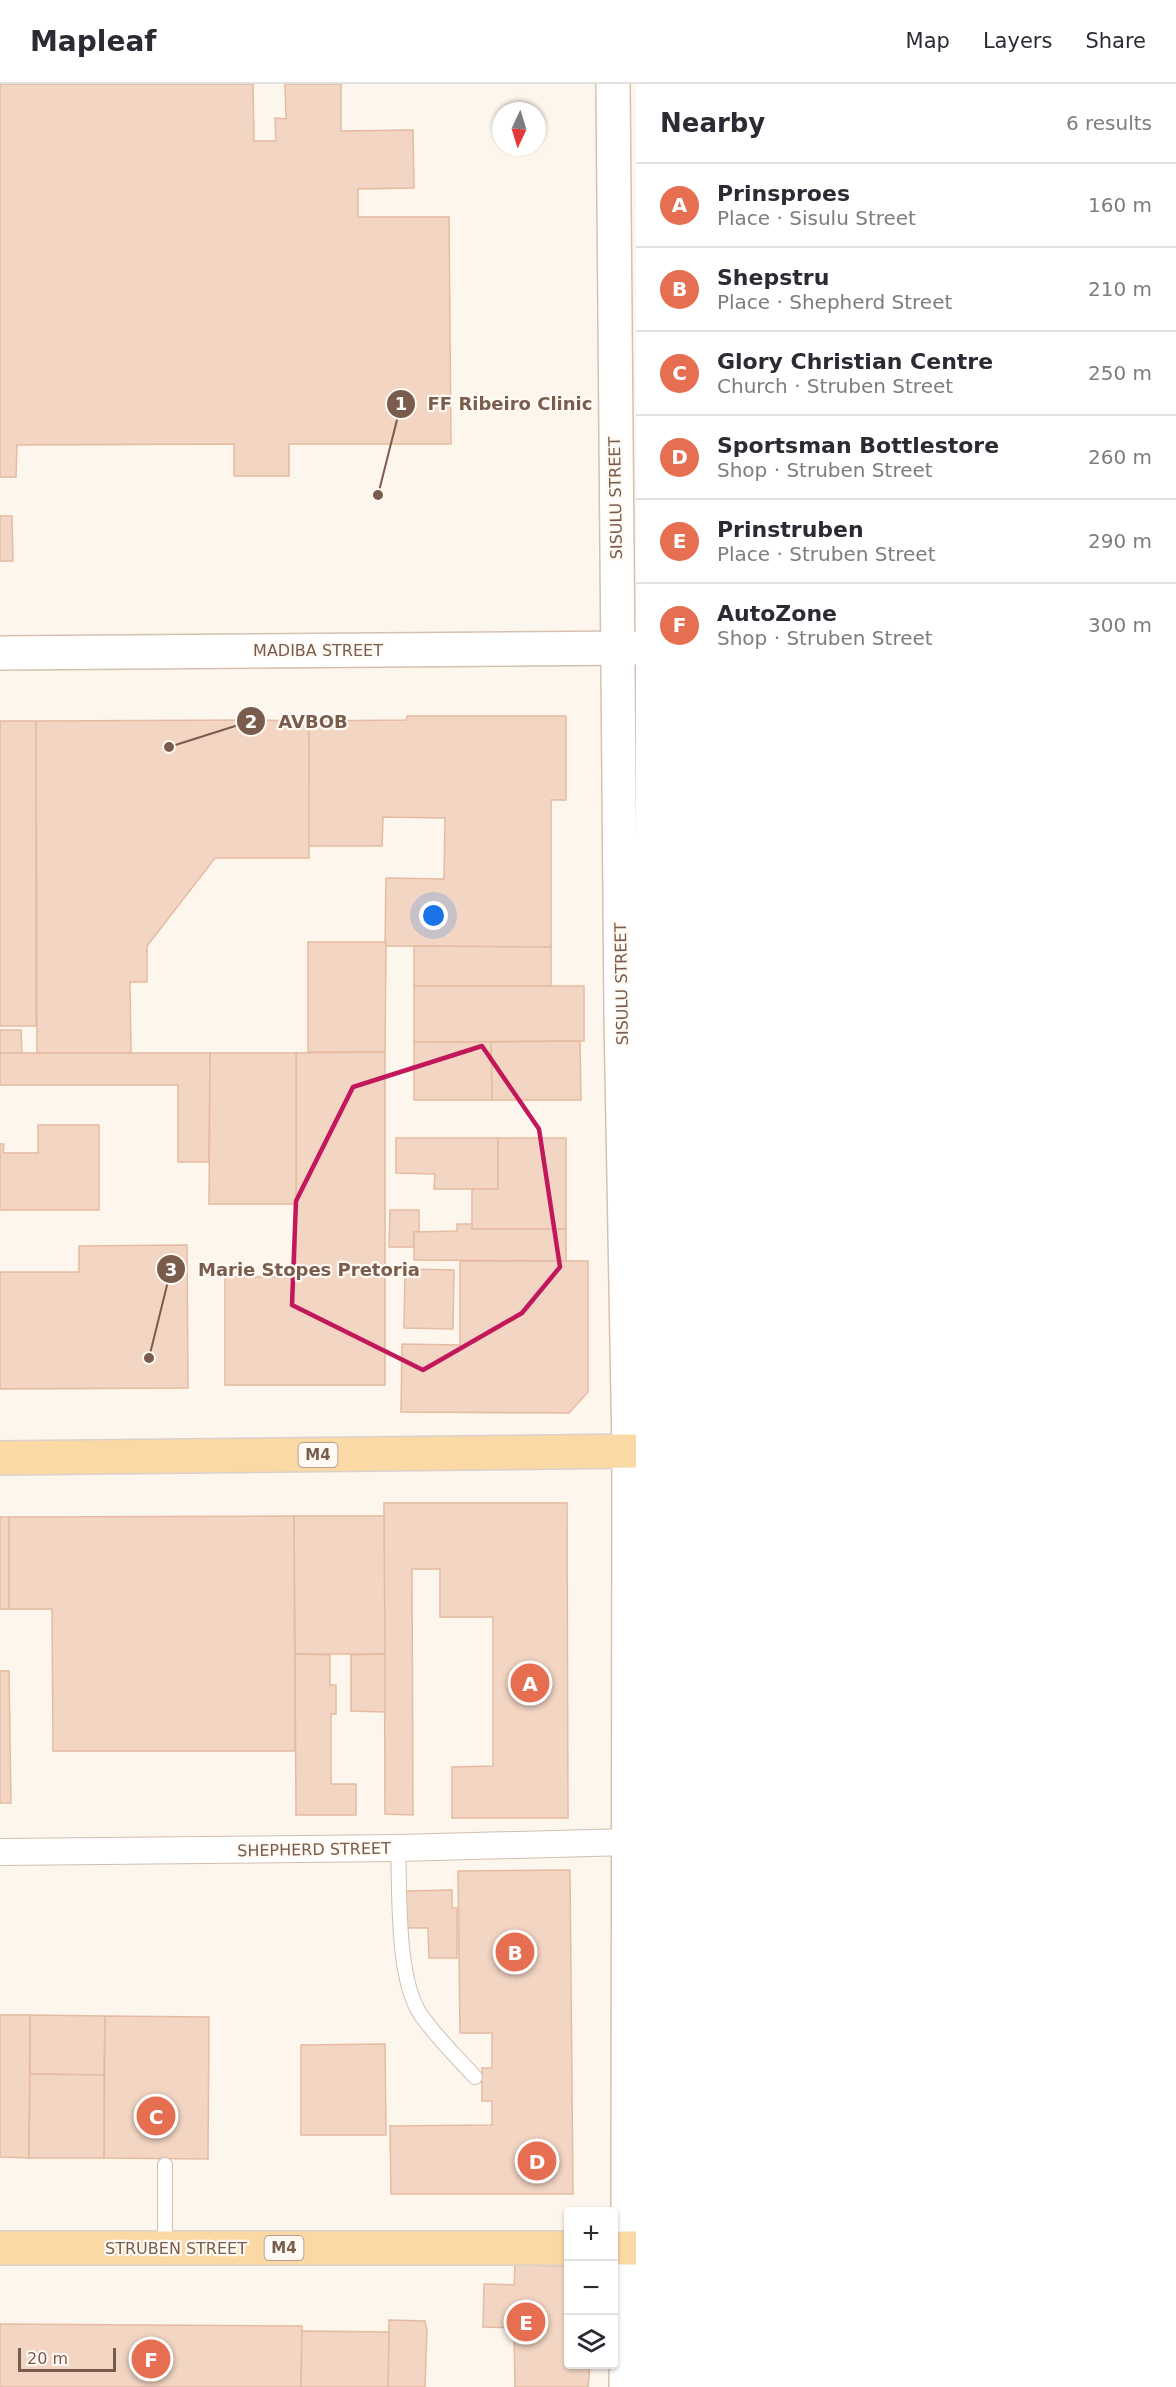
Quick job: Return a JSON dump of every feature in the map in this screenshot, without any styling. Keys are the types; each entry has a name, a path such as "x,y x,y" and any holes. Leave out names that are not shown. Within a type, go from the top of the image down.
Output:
{"main road":[{"name":"M4","path":"0,1458 633,1451"},
{"name":"STRUBEN STREET","path":"0,2248 564,2248"}],"street":[{"name":"SISULU STREET","path":"613,84 626,648 621,1060 633,1451 628,1842 626,2387"},
{"name":"MADIBA STREET","path":"0,653 626,648"},
{"name":"SHEPHERD STREET","path":"0,1852 398,1848 628,1842"}],"lane":[{"path":"398,1848 403,1947 411,1995 420,2014 475,2077"},
{"path":"165,2165 165,2248"}],"highlighted area":[{"path":"482,1046 539,1129 560,1267 522,1313 423,1370 292,1305 296,1201 353,1087"}],"building":[{"path":"0,84 253,84 254,141 276,141 275,118 286,119 285,84 341,84 341,131 413,130 414,188 358,189 358,217 449,217 451,444 289,444 289,476 234,476 234,444 17,445 16,477 0,477"},
{"path":"0,516 12,516 13,561 0,561"},
{"path":"407,716 566,716 566,800 551,800 551,947 385,946 386,878 444,879 445,818 383,817 382,846 308,846 309,721 406,720"},
{"path":"0,721 36,721 36,1026 0,1026"},
{"path":"36,721 309,721 309,858 215,858 147,946 147,982 130,982 131,1053 37,1053"},
{"path":"308,942 386,942 385,1052 308,1052"},
{"path":"414,946 551,947 551,986 414,986"},
{"path":"414,986 584,986 584,1041 414,1042"},
{"path":"0,1030 21,1030 22,1053 0,1053"},
{"path":"580,1041 581,1100 492,1100 491,1042"},
{"path":"414,1042 491,1042 492,1100 414,1100"},
{"path":"385,1052 385,1385 225,1385 225,1277 296,1277 296,1053"},
{"path":"0,1053 210,1053 209,1162 178,1162 178,1085 0,1085"},
{"path":"210,1053 296,1053 296,1204 209,1204"},
{"path":"38,1125 99,1125 99,1210 0,1210 0,1144 4,1144 3,1153 38,1153"},
{"path":"396,1138 498,1138 498,1189 434,1189 435,1174 396,1173"},
{"path":"498,1138 566,1138 566,1229 472,1229 472,1189 498,1189"},
{"path":"390,1210 419,1210 419,1231 414,1232 414,1247 389,1247"},
{"path":"457,1224 472,1224 472,1229 566,1229 566,1261 414,1260 414,1232 457,1231"},
{"path":"187,1245 188,1388 0,1389 0,1272 79,1272 79,1246"},
{"path":"460,1261 588,1261 588,1392 569,1413 401,1412 402,1344 460,1345"},
{"path":"405,1269 454,1270 453,1329 404,1328"},
{"path":"384,1503 567,1503 568,1818 452,1818 452,1767 493,1766 493,1617 440,1617 440,1569 412,1569 413,1815 385,1814"},
{"path":"294,1516 384,1516 385,1654 295,1654"},
{"path":"294,1516 295,1751 53,1751 52,1609 9,1609 9,1517"},
{"path":"0,1517 9,1517 9,1609 0,1609"},
{"path":"295,1654 330,1655 330,1685 336,1685 336,1714 331,1714 331,1784 356,1784 356,1815 296,1815"},
{"path":"385,1654 385,1712 351,1711 351,1655"},
{"path":"0,1671 9,1671 11,1803 0,1803"},
{"path":"570,1870 573,2194 391,2194 390,2126 492,2125 492,2101 482,2101 482,2068 492,2068 492,2033 460,2033 458,1871"},
{"path":"452,1890 452,1908 457,1908 457,1958 429,1958 428,1928 406,1928 406,1891"},
{"path":"0,2015 30,2015 29,2158 0,2157"},
{"path":"30,2015 105,2016 104,2075 30,2074"},
{"path":"105,2016 209,2017 208,2159 104,2158"},
{"path":"385,2044 386,2135 301,2135 301,2045"},
{"path":"30,2074 104,2075 104,2158 29,2158"},
{"path":"515,2265 564,2266 564,2369 590,2369 588,2387 515,2387 514,2328 483,2327 484,2284 514,2285"},
{"path":"389,2320 425,2321 427,2330 425,2387 388,2387"},
{"path":"0,2324 302,2326 301,2387 0,2387"},
{"path":"302,2331 389,2332 388,2387 301,2387"}],"place":[{"name":"FF Ribeiro Clinic","path":"378,495"},
{"name":"AVBOB","path":"169,747"},
{"name":"Marie Stopes Pretoria","path":"149,1358"},
{"name":"Prinsproes","path":"530,1683"},
{"name":"Shepstru","path":"515,1952"},
{"name":"Glory Christian Centre","path":"156,2116"},
{"name":"Sportsman Bottlestore","path":"537,2161"},
{"name":"Prinstruben","path":"526,2322"},
{"name":"AutoZone","path":"151,2359"}]}
